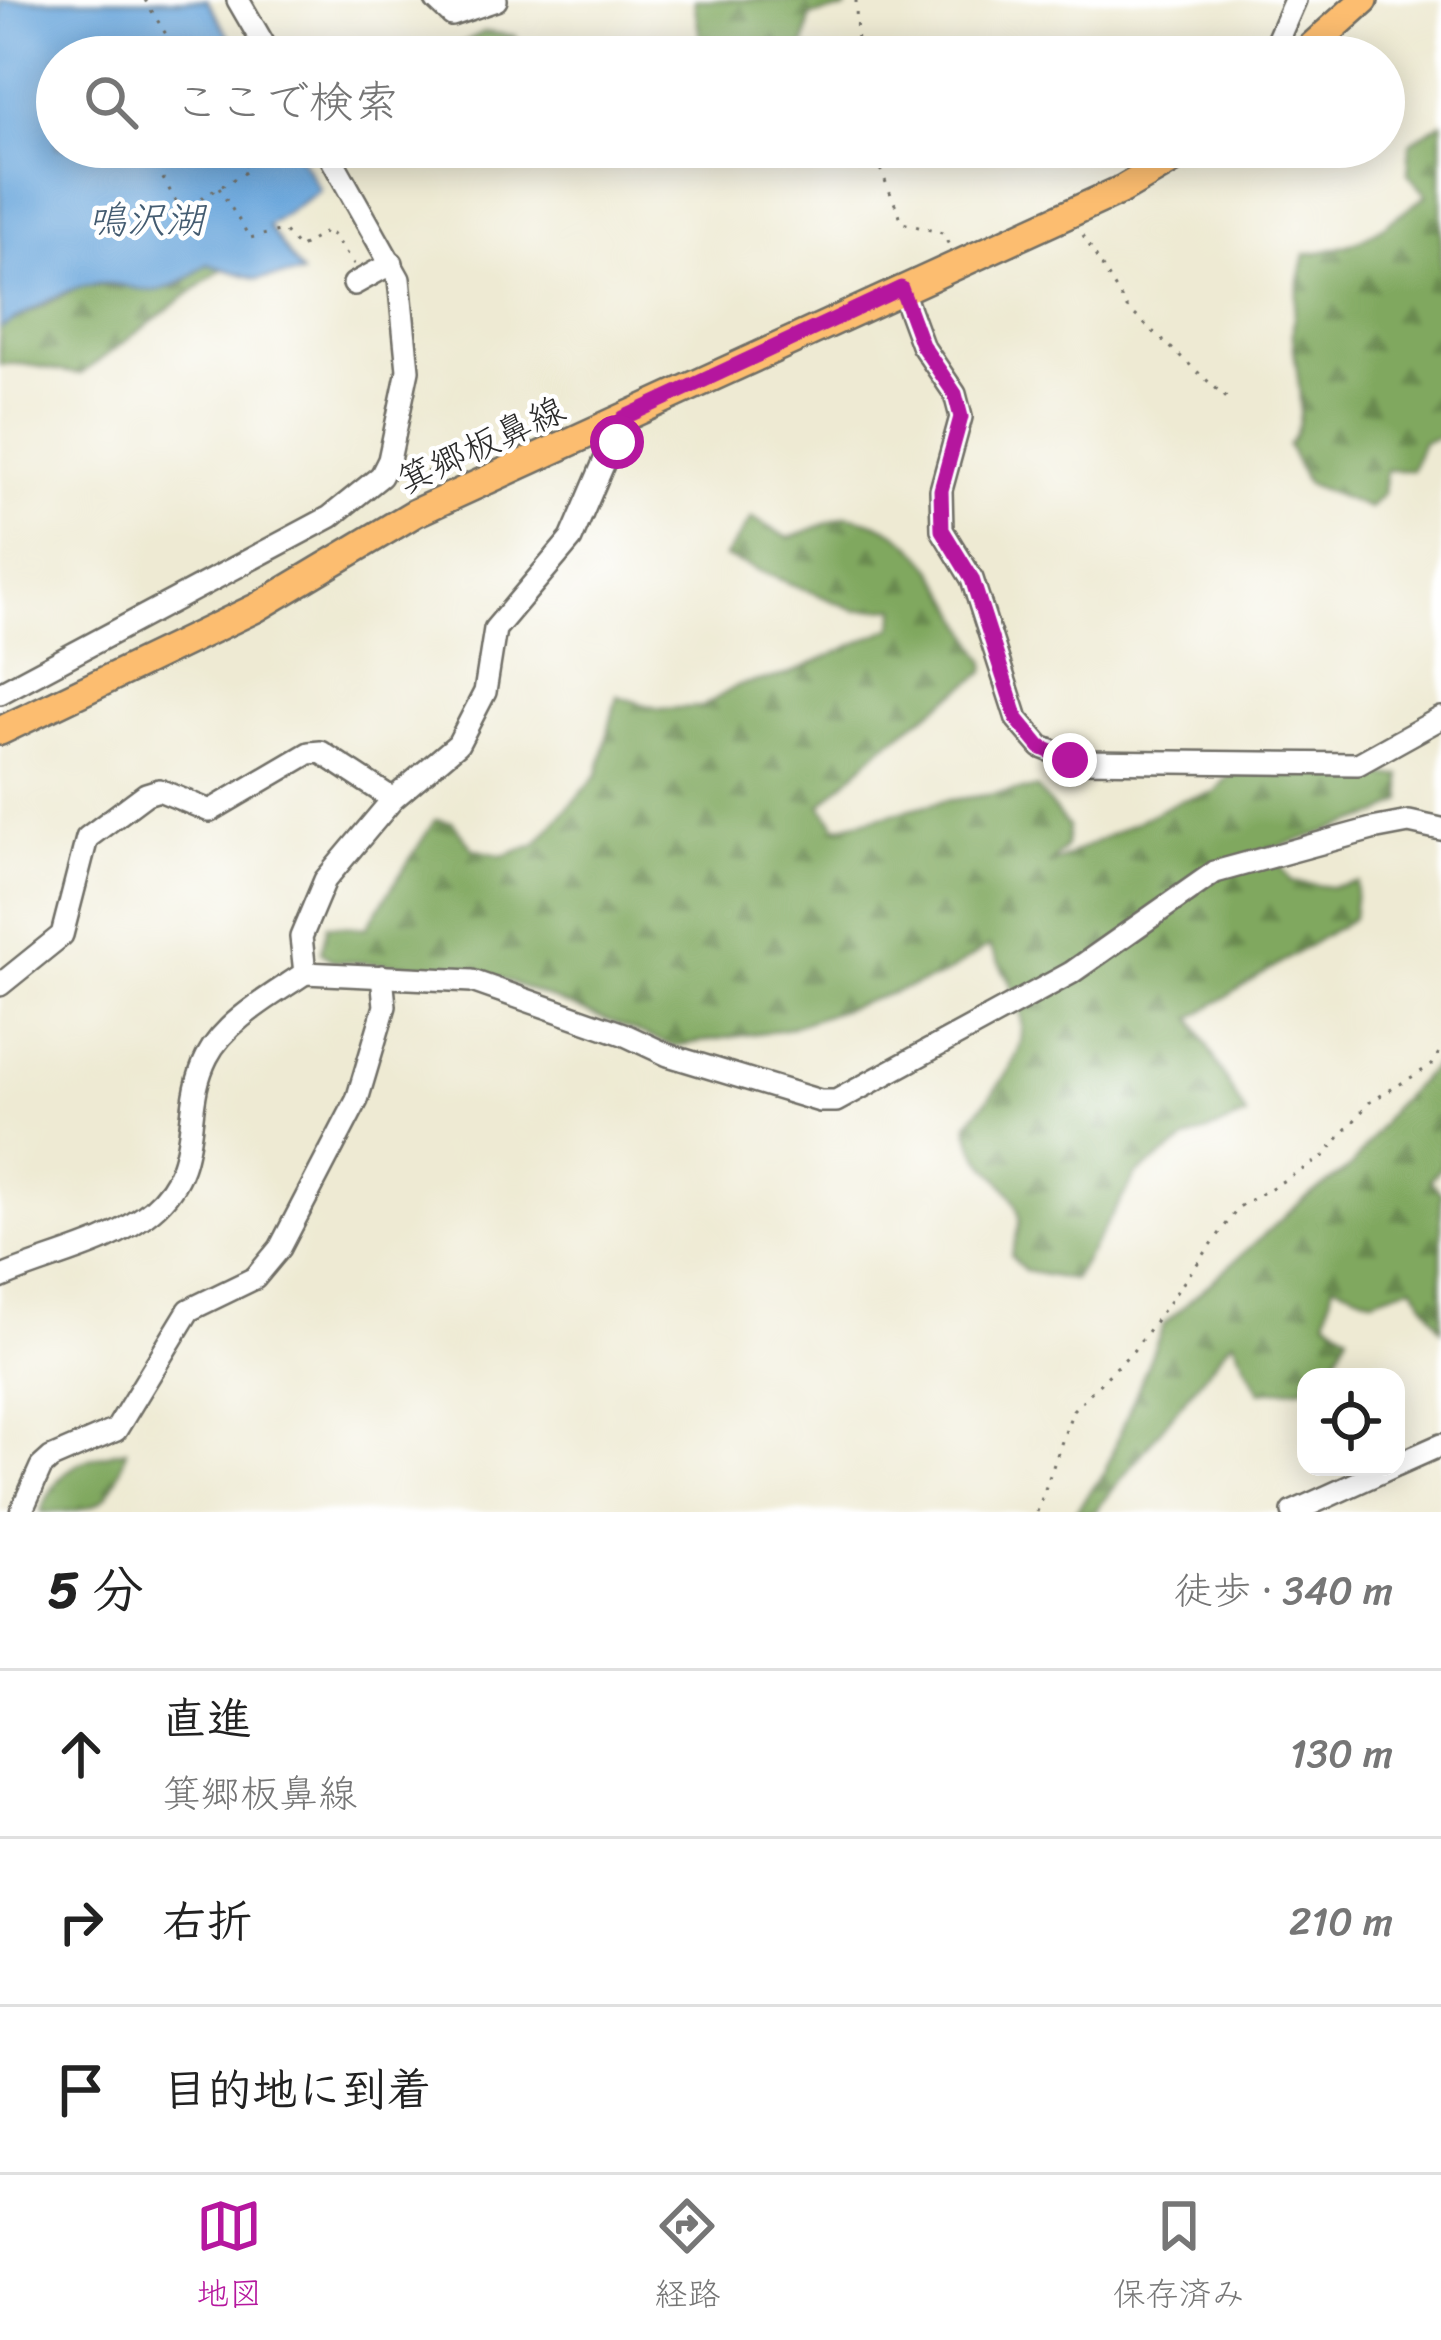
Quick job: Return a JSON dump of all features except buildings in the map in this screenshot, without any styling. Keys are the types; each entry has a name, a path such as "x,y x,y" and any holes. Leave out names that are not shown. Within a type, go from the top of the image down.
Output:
{"main road":[{"path":"1321,36 1355,3"},
{"name":"箕郷板鼻線","path":"0,731 256,608 415,513 1069,213 1155,168"}],"street":[{"path":"238,0 259,36"},
{"path":"436,0 452,15 496,0"},
{"path":"1279,36 1295,0"},
{"path":"0,693 330,517 378,480 389,460 408,370 400,279 337,168"},
{"path":"359,281 392,263"},
{"path":"901,288 922,345 955,394 961,417 941,490 939,519 972,579 1017,719 1040,747 1078,761 1358,764 1441,718"},
{"path":"304,973 301,937 309,908 356,839 392,800 458,744 485,692 495,629 571,539 617,442 623,418"},
{"path":"0,985 62,935 87,838 146,794 169,791 210,811 309,753 320,752 392,800"},
{"path":"0,1278 124,1229 153,1209 175,1183 191,1150 197,1086 208,1055 248,1015 304,973 472,981 623,1034 668,1055 820,1101 836,1101 1085,965 1215,872 1390,825 1409,822 1441,829"},
{"path":"21,1512 41,1468 51,1458 116,1430 189,1310 255,1278 280,1249 357,1100 385,1006 382,976"},
{"path":"1405,1461 1441,1445"},
{"path":"1293,1512 1372,1476"}],"path":[{"path":"145,0 167,36"},
{"path":"856,0 857,36"},
{"path":"157,168 181,210 248,168"},
{"path":"880,168 903,223 942,233 960,262"},
{"path":"219,188 250,238 283,230 299,248 329,230 359,281"},
{"path":"1069,213 1127,308 1232,401"},
{"path":"378,480 396,480 500,452"},
{"path":"1037,1512 1073,1410 1132,1351 1238,1207 1322,1158 1370,1102 1432,1065 1441,1048"}],"green space":[{"path":"694,0 847,0 846,9 810,16 806,36 700,36"},
{"path":"1441,122 1441,437 1423,442 1412,470 1386,470 1383,493 1369,508 1306,483 1288,445 1300,406 1293,331 1299,282 1305,254 1357,241 1427,195 1408,174 1410,143"},
{"path":"207,264 229,264 81,374 0,365 0,328 82,286 179,286"},
{"path":"846,516 875,523 917,550 947,591 986,662 985,672 883,746 821,805 837,827 944,801 1037,788 1068,827 1066,846 1049,865 1179,801 1214,793 1231,773 1401,776 1403,800 1381,814 1271,849 1291,882 1331,887 1357,882 1353,918 1192,1018 1246,1116 1186,1140 1136,1175 1073,1280 1025,1271 1011,1255 1019,1225 1015,1203 971,1139 968,1123 1004,1077 1021,1040 1017,1000 989,946 942,976 785,1029 673,1046 476,969 333,961 321,952 328,925 366,928 435,820 452,822 473,849 503,856 535,845 598,774 617,696 659,709 702,707 739,685 787,675 893,627 897,608 855,610 725,557 752,518 789,538"},
{"path":"1441,1060 1441,1166 1430,1180 1441,1193 1441,1329 1413,1285 1373,1299 1333,1283 1326,1318 1348,1334 1331,1368 1297,1368 1297,1388 1260,1392 1233,1339 1095,1512 1075,1512 1104,1473 1164,1324 1302,1201 1352,1166 1395,1105"},
{"path":"126,1450 115,1483 99,1502 76,1510 41,1512 63,1475 95,1457"}],"water":[{"name":"鳴沢湖","path":"0,0 207,0 228,36 36,36 36,168 307,168 320,190 268,226 302,274 258,279 207,264 168,288 154,291 104,284 74,289 0,328"}],"route":[{"path":"617,442 623,418 901,288 922,345 955,394 961,417 941,490 942,530 972,579 1017,719 1040,747 1070,760"}]}
